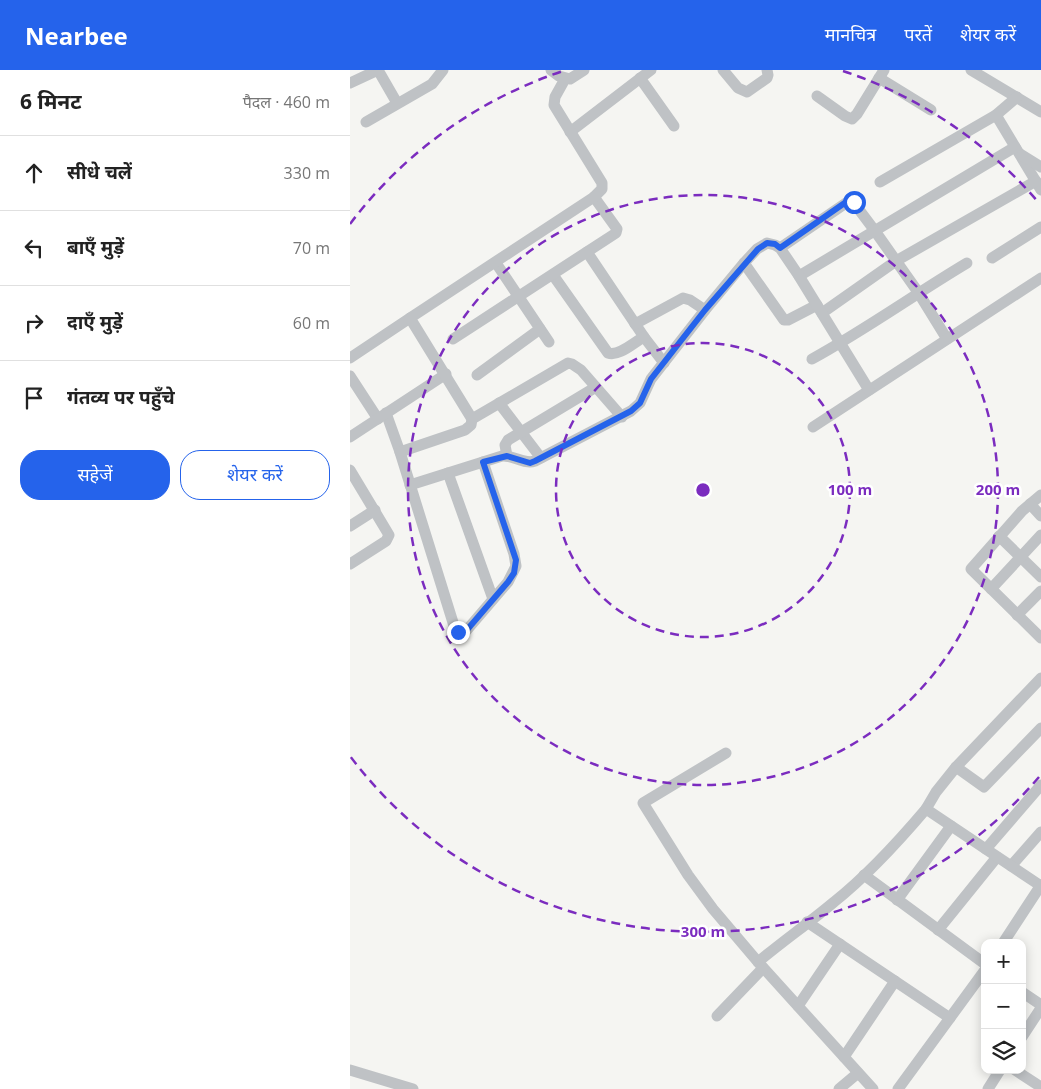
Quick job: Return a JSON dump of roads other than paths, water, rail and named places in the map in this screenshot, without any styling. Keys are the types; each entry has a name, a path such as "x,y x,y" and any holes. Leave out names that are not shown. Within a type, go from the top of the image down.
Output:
{"street":[{"path":"350,83 378,70 397,103"},
{"path":"366,122 432,84 443,70"},
{"path":"551,70 565,79 570,79 584,70"},
{"path":"570,132 651,70"},
{"path":"723,70 738,88 747,92 767,78 766,70"},
{"path":"971,70 1041,112"},
{"path":"817,96 852,119 858,114 882,74 931,110"},
{"path":"640,78 674,126"},
{"path":"350,358 602,191 603,185 554,105 555,97 565,79"},
{"path":"880,182 996,115 1017,97"},
{"path":"744,264 784,320 788,320 819,309 896,261 1038,186 996,115"},
{"path":"1017,150 1041,167"},
{"path":"799,276 875,230 1017,150"},
{"path":"453,339 615,234 618,230 594,197"},
{"path":"780,248 849,202 856,205 918,292 947,339"},
{"path":"992,258 1041,227"},
{"path":"410,485 507,456 530,463 636,407 651,379 705,310 744,264 758,249 767,243 775,244 780,248 869,390"},
{"path":"587,252 635,324 664,363"},
{"path":"496,263 549,342"},
{"path":"812,360 841,344 918,292 967,263"},
{"path":"553,275 608,353 617,353 644,336"},
{"path":"813,427 1041,278"},
{"path":"635,324 682,298 690,300 705,310"},
{"path":"400,452 465,430 471,425 472,419 410,318"},
{"path":"477,375 540,329"},
{"path":"472,419 568,363 577,366 622,416"},
{"path":"350,437 446,374"},
{"path":"350,376 382,416 400,452 456,631 462,633 466,631 514,573 516,560 483,462"},
{"path":"507,456 506,441 596,387"},
{"path":"499,403 541,458"},
{"path":"350,470 388,532 388,538 350,564"},
{"path":"448,473 493,599"},
{"path":"1041,495 999,536 971,569 1041,638"},
{"path":"1030,504 1041,516"},
{"path":"350,526 375,510"},
{"path":"991,589 1041,535"},
{"path":"999,536 1041,576"},
{"path":"1017,614 1041,591"},
{"path":"717,1016 761,965 807,922 835,902 890,851 926,809 936,792 956,767 1041,678"},
{"path":"956,767 984,787 1041,728"},
{"path":"726,753 643,803 688,875 713,909 873,1089"},
{"path":"986,849 1041,785"},
{"path":"926,809 1041,885 1006,939"},
{"path":"897,900 951,826"},
{"path":"1011,866 1041,832"},
{"path":"938,930 997,857"},
{"path":"864,875 981,961"},
{"path":"807,922 950,1018"},
{"path":"798,1006 840,944"},
{"path":"898,1089 981,975"},
{"path":"844,1057 895,981"},
{"path":"1026,995 1041,1007 1026,1031"},
{"path":"350,1070 413,1089"},
{"path":"839,1089 858,1073"},
{"path":"988,1089 997,1074"},
{"path":"1021,1074 1041,1087"}]}
